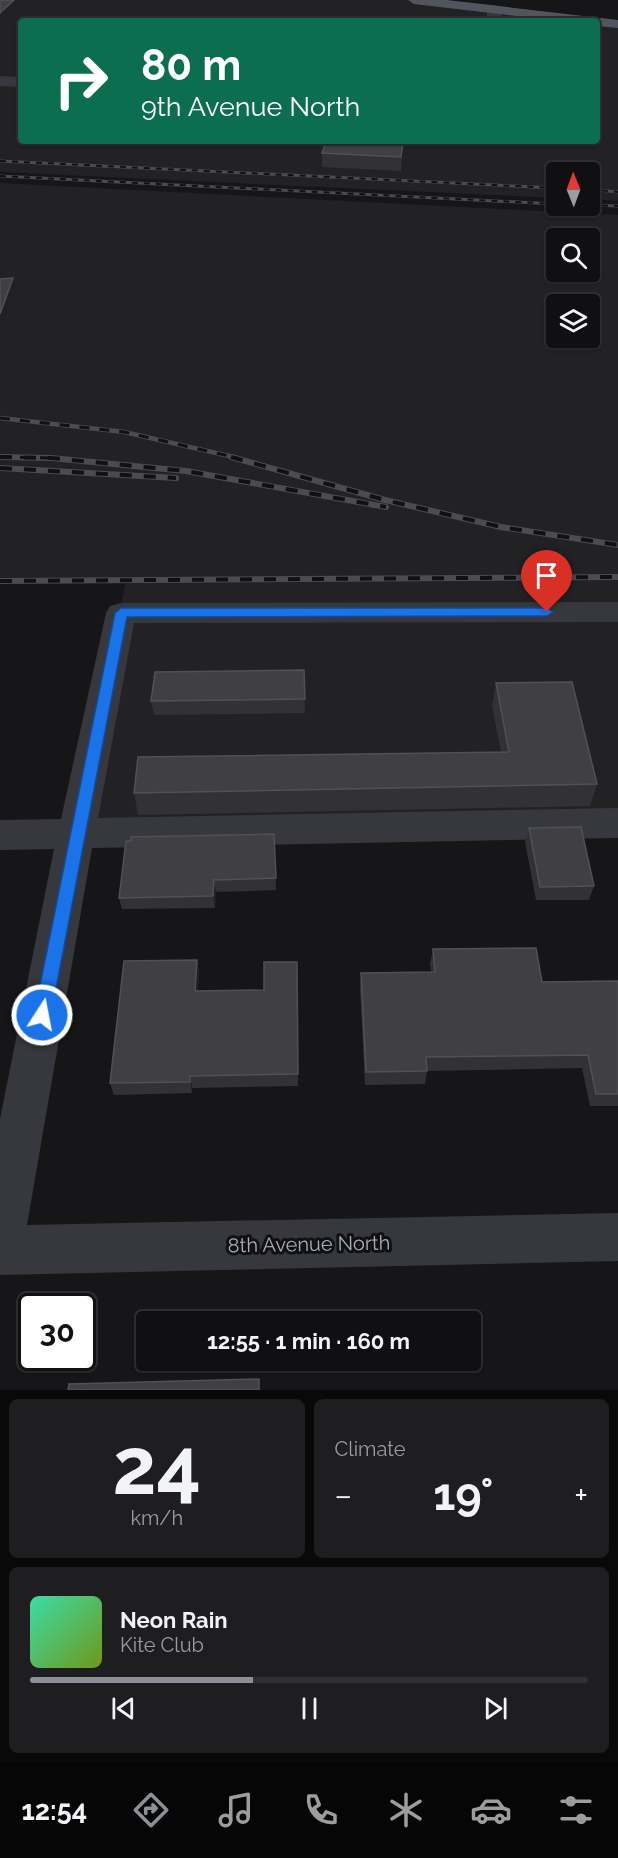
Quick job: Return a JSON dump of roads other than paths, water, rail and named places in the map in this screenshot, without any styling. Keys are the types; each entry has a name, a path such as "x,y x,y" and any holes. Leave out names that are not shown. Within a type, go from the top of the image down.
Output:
{"main road":[{"path":"414,0 494,15 535,18"},
{"path":"600,23 618,24"}],"street":[{"path":"0,81 18,82"},
{"path":"0,1240 76,834 121,613 618,612"},
{"path":"0,835 618,823"},
{"name":"8th Avenue North","path":"0,1250 618,1237"}],"railway":[{"path":"0,161 546,188"},
{"path":"0,176 546,203"},
{"path":"600,190 618,192"},
{"path":"600,205 618,206"},
{"path":"0,418 124,432 238,458"},
{"path":"54,458 0,457 51,458 186,471 386,507"},
{"path":"231,457 385,500 501,527 618,545"},
{"path":"0,468 176,478"},
{"path":"0,581 618,577"}]}
